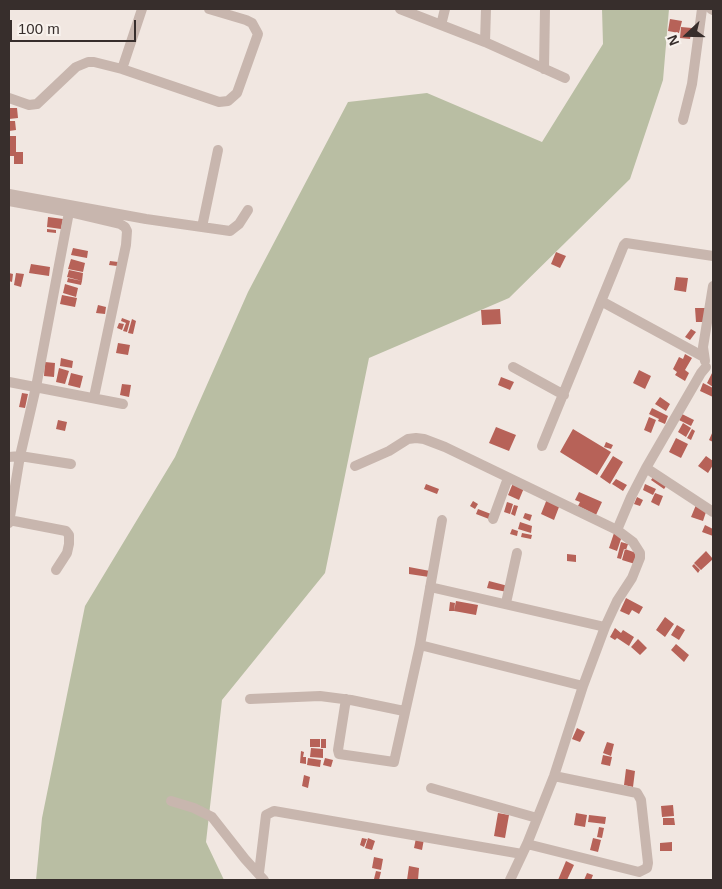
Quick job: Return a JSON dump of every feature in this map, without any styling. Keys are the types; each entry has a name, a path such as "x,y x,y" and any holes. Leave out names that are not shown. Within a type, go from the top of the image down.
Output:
{"street":[{"path":"122,69 142,9"},
{"path":"9,98 29,105 36,104 76,67 88,62 97,62 219,102 228,101 237,93 258,34 252,23 209,9"},
{"path":"400,9 485,42 565,78"},
{"path":"441,25 445,9"},
{"path":"485,42 486,9"},
{"path":"544,69 545,9"},
{"path":"682,120 692,84 702,9"},
{"path":"202,227 218,150"},
{"path":"9,194 146,219 230,231 239,224 248,210"},
{"path":"9,201 69,212 120,224 125,227 127,232 126,245 94,397"},
{"path":"56,570 67,552 69,544 66,531 9,521 20,456 36,387 69,212"},
{"path":"542,446 626,243 713,256"},
{"path":"617,530 646,468 701,373 710,369 704,356 703,347 713,286"},
{"path":"601,301 704,356"},
{"path":"513,367 564,395"},
{"path":"9,382 94,397 122,404"},
{"path":"355,466 408,439 424,439 445,447 617,530 633,542 640,553 640,558 632,578 617,601 605,627 583,686 554,776 538,818 510,880"},
{"path":"9,448 20,456"},
{"path":"9,457 20,456 71,464"},
{"path":"646,468 713,512"},
{"path":"493,519 508,478"},
{"path":"346,699 339,754 394,762 420,645 442,520"},
{"path":"506,603 517,553"},
{"path":"430,587 605,627"},
{"path":"420,645 583,686"},
{"path":"250,699 308,696 346,699 404,711"},
{"path":"262,877 266,815 274,811 524,849 640,872 647,868 641,800 637,793 554,776"},
{"path":"431,788 538,818"},
{"path":"171,801 194,808 212,818 262,877"}],"green space":[{"path":"602,9 669,9 663,80 630,179 509,298 369,358 325,573 222,700 206,842 224,880 36,880 42,818 85,606 175,457 248,292 348,102 427,93 542,142 603,44"}],"building":[{"path":"670,19 682,21 679,33 668,31"},
{"path":"681,27 692,28 690,39 680,38"},
{"path":"9,108 17,108 18,118 9,119"},
{"path":"9,121 15,121 16,130 9,131"},
{"path":"9,136 16,136 16,152 23,152 23,164 14,164 14,156 9,156"},
{"path":"48,217 63,219 61,229 47,227"},
{"path":"47,229 56,230 56,233 47,232"},
{"path":"73,248 88,251 87,258 71,255"},
{"path":"556,252 566,256 560,268 551,264"},
{"path":"71,259 85,263 83,272 68,269"},
{"path":"110,261 118,262 117,266 109,265"},
{"path":"31,264 50,267 49,276 29,273"},
{"path":"69,270 83,273 82,281 67,277"},
{"path":"9,273 13,274 12,282 9,281"},
{"path":"16,273 24,274 21,287 14,285"},
{"path":"676,277 688,278 686,292 674,290"},
{"path":"68,278 82,281 81,285 67,282"},
{"path":"65,284 78,288 76,297 63,293"},
{"path":"62,295 77,298 75,307 60,304"},
{"path":"98,305 106,307 105,314 96,313"},
{"path":"695,308 705,308 706,322 696,322"},
{"path":"500,309 501,324 482,325 481,310"},
{"path":"122,318 130,321 127,332 123,331 126,323 121,321"},
{"path":"132,319 136,321 133,334 128,333"},
{"path":"119,323 124,324 122,330 117,328"},
{"path":"691,329 696,332 690,340 685,337"},
{"path":"118,343 130,345 128,355 116,353"},
{"path":"685,354 692,358 685,370 689,373 685,381 675,375 677,372 673,369 679,357 683,359"},
{"path":"61,358 73,361 72,368 60,366"},
{"path":"45,362 55,363 54,377 44,376"},
{"path":"59,368 69,371 65,384 56,382"},
{"path":"639,370 651,376 645,389 633,383"},
{"path":"713,371 713,387 707,383"},
{"path":"71,373 83,376 80,388 68,385"},
{"path":"501,377 514,382 510,390 498,385"},
{"path":"703,383 713,388 713,397 700,391"},
{"path":"122,384 131,385 129,397 120,395"},
{"path":"22,393 28,394 25,408 19,407"},
{"path":"660,397 670,404 666,411 655,404"},
{"path":"652,408 668,416 665,424 649,414"},
{"path":"682,414 694,420 691,426 679,420"},
{"path":"649,417 656,420 651,433 644,430"},
{"path":"58,420 67,422 65,431 56,429"},
{"path":"683,423 691,428 686,437 678,432"},
{"path":"496,427 516,435 509,451 489,443"},
{"path":"573,429 611,452 597,475 560,452"},
{"path":"692,429 695,431 691,440 687,438"},
{"path":"713,431 713,442 709,440"},
{"path":"676,438 688,444 681,458 669,452"},
{"path":"606,442 613,445 611,449 604,447"},
{"path":"613,456 623,462 610,484 600,477"},
{"path":"706,456 713,461 713,465 708,473 698,466"},
{"path":"654,476 667,485 664,489 651,480"},
{"path":"616,479 627,485 623,491 612,484"},
{"path":"513,483 524,488 519,500 508,495"},
{"path":"426,484 439,489 437,494 424,489"},
{"path":"645,484 656,489 653,495 643,490"},
{"path":"579,492 602,502 596,515 578,506 580,502 575,500"},
{"path":"655,493 663,496 659,506 651,502"},
{"path":"637,497 643,500 640,506 634,504"},
{"path":"547,499 559,507 554,520 541,514"},
{"path":"473,501 478,504 475,509 470,506"},
{"path":"507,502 513,504 510,514 504,512"},
{"path":"514,505 518,506 515,516 511,514"},
{"path":"696,505 707,509 703,521 691,517"},
{"path":"478,509 491,514 489,519 476,514"},
{"path":"525,513 532,515 530,521 523,518"},
{"path":"520,522 532,526 531,533 518,529"},
{"path":"705,525 713,529 713,536 702,532"},
{"path":"512,529 518,531 517,536 510,534"},
{"path":"522,533 532,535 531,539 521,537"},
{"path":"614,533 622,536 617,551 609,548"},
{"path":"621,542 628,544 626,550 624,549 621,559 617,558"},
{"path":"625,549 639,554 635,564 622,560"},
{"path":"706,551 713,559 701,570 694,563"},
{"path":"567,554 576,555 576,562 567,561"},
{"path":"694,564 700,570 698,573 692,566"},
{"path":"409,567 430,571 429,577 409,574"},
{"path":"489,581 508,586 507,592 487,588"},
{"path":"626,598 643,607 639,614 632,610 629,615 620,611"},
{"path":"456,601 478,605 476,615 454,611"},
{"path":"450,602 455,603 454,611 449,611"},
{"path":"665,617 674,624 665,637 656,630"},
{"path":"677,625 685,630 679,640 671,635"},
{"path":"615,628 621,633 623,630 634,637 629,646 617,638 615,640 610,637"},
{"path":"638,639 647,648 640,655 631,647"},
{"path":"676,644 689,655 684,662 671,650"},
{"path":"577,728 585,732 580,742 572,739"},
{"path":"310,739 320,739 320,747 310,747"},
{"path":"321,739 326,739 326,748 321,748"},
{"path":"607,742 614,744 611,756 603,753"},
{"path":"311,748 323,749 323,758 310,757"},
{"path":"301,751 304,752 303,757 306,757 306,764 300,763"},
{"path":"603,755 612,757 610,766 601,764"},
{"path":"308,758 321,760 320,767 307,765"},
{"path":"325,758 333,760 331,767 323,765"},
{"path":"626,769 635,771 633,787 624,785"},
{"path":"304,775 310,777 308,788 302,786"},
{"path":"673,805 674,816 662,817 661,806"},
{"path":"498,813 509,815 505,838 494,836"},
{"path":"576,813 587,815 585,827 574,825"},
{"path":"589,815 606,817 605,824 588,822"},
{"path":"663,818 674,818 675,825 663,825"},
{"path":"599,827 604,828 602,838 597,837"},
{"path":"362,838 367,839 364,847 360,845"},
{"path":"368,838 375,841 372,850 365,848"},
{"path":"416,838 424,839 422,850 414,848"},
{"path":"593,838 601,840 598,852 590,850"},
{"path":"672,842 672,851 660,851 660,843"},
{"path":"374,857 383,859 381,870 372,868"},
{"path":"566,861 574,865 567,880 558,880"},
{"path":"409,866 419,868 418,880 407,880"},
{"path":"376,871 381,872 379,880 374,879"},
{"path":"587,873 593,875 591,880 584,880"}]}
